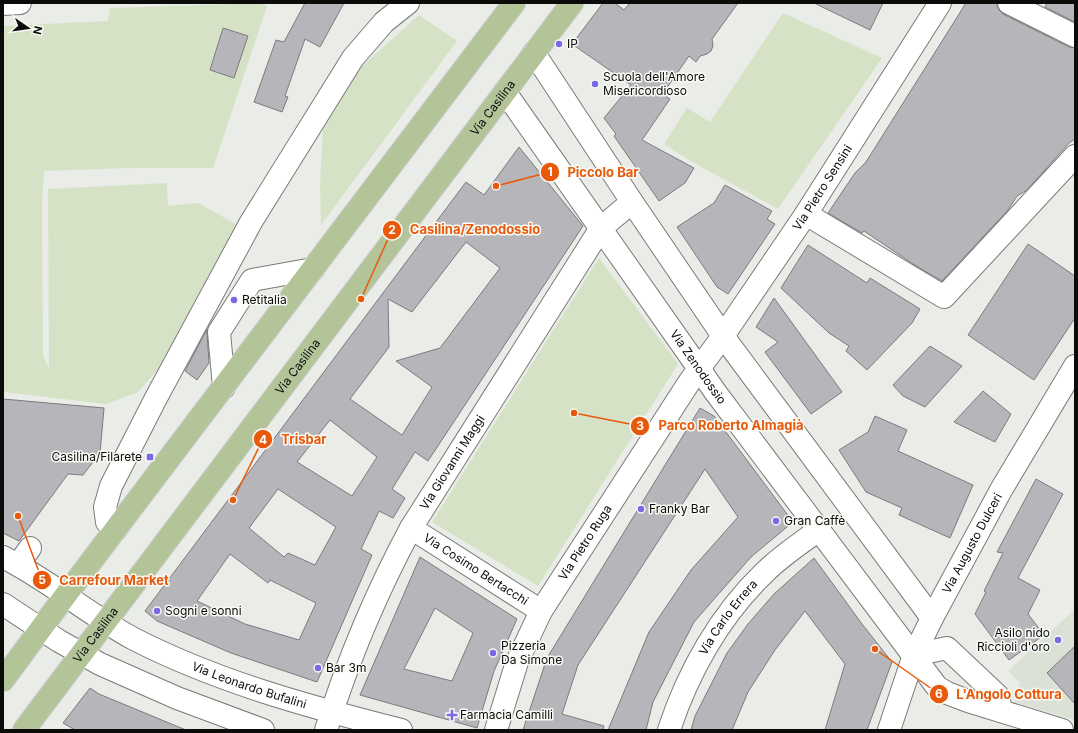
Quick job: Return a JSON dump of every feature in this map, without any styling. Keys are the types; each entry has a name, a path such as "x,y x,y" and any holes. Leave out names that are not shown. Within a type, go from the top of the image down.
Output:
{"main road":[{"path":"3,680 514,3"},
{"name":"Via Casilina","path":"24,730 572,3"}],"street":[{"path":"3,4 20,3"},
{"path":"116,529 107,522 105,507 111,486 156,398 251,222 353,58 384,22 408,3"},
{"name":"Via Pietro Sensini","path":"699,368 723,336 806,214 940,3"},
{"path":"1009,3 1075,36"},
{"path":"534,53 632,202 723,336 932,618"},
{"name":"Via Zenodossio","path":"505,92 716,393 820,529 933,682 943,691 968,701 1062,730"},
{"path":"806,214 944,297 1075,156"},
{"name":"Via Giovanni Maggi","path":"328,721 356,644 390,566 411,528 601,228 632,202"},
{"path":"224,387 219,332 252,280 313,269"},
{"name":"Via Pietro Ruga","path":"496,730 517,662 528,636 541,612 699,368"},
{"name":"Via Augusto Dulceri","path":"889,730 914,655 932,618 1001,490 1072,378"},
{"name":"Via Cosimo Bertacchi","path":"411,528 541,612"},
{"name":"Via Carlo Errera","path":"669,730 679,702 699,659 730,613 764,573 780,558 820,529"},
{"name":"Via Leonardo Bufalini","path":"17,557 65,596 104,622 155,649 217,675 259,690 328,721 401,730"},
{"path":"3,604 81,654 170,695 263,730"},
{"path":"914,655 947,648 998,696 1001,711"}],"shaded area":[{"name":"Asilo nido Riccioli d'oro","path":"1075,609 1075,720 1014,702 1020,683 1008,671"}],"green space":[{"path":"260,3 267,6 213,168 130,168 44,171 42,204 43,356 49,368 48,189 167,183 168,206 198,203 236,224 158,369 138,392 106,404 3,392 3,26 108,21 110,8"},
{"path":"783,13 882,58 778,209 694,163 664,144 687,108 710,122"},
{"path":"419,15 457,41 321,225 320,185 323,129 359,69"},
{"path":"599,258 678,364 538,586 432,522"}],"building":[{"path":"305,3 344,3 320,47 305,39 285,96 288,97 282,112 254,102 276,40 284,42"},
{"path":"603,3 615,3 624,10 630,3 738,3 712,39 713,46 711,51 700,56 696,62 689,56 664,92 666,93 664,95 670,99 642,140 694,168 685,183 659,201 614,136 616,134 604,118 631,85 572,44"},
{"path":"814,3 883,3 870,30"},
{"path":"966,3 997,4 999,10 1003,14 1069,47 1075,48 1075,139 1069,143 1027,190 1017,196 1008,210 942,281 913,264 864,231 862,233 828,213 855,173 866,162"},
{"path":"1047,3 1075,3 1075,22 1045,7"},
{"path":"223,28 248,36 234,78 210,70"},
{"path":"519,147 583,226 428,461 415,452 392,489 405,498 393,518 379,511 361,549 372,555 317,682 231,653 157,621 145,611 466,182 484,195","holes":["466,242 500,268 440,348 396,361 432,387 402,435 350,399 389,347 388,299 412,312","330,420 377,457 352,496 297,462","278,489 336,527 315,565 288,553 284,557 249,528","230,554 268,583 270,580 316,603 299,640 245,624 197,601"]},
{"path":"725,185 772,211 767,219 775,224 728,294 717,287 677,227 714,203"},
{"path":"1028,244 1075,276 1075,318 1034,380 968,335"},
{"path":"808,245 867,283 870,278 920,309 912,323 867,370 846,351 849,346 829,333 781,288"},
{"path":"774,298 842,392 811,414 765,352 778,342 756,327"},
{"path":"207,329 209,363 197,380 185,371"},
{"path":"930,346 962,366 925,407 903,396 893,385"},
{"path":"983,391 1011,414 995,442 954,422"},
{"path":"3,399 104,408 100,453 83,475 68,474 19,541 3,533"},
{"path":"700,408 714,416 793,522 751,557 694,622 653,702 646,730 608,730 649,632 691,570 738,517 705,469 578,665 562,714 604,726 603,730 523,730 547,658"},
{"path":"875,416 907,430 898,451 973,485 950,538 899,515 902,508 866,492 839,450 868,432"},
{"path":"1036,479 1063,494 1018,578 1040,590 1028,614 1044,635 1009,660 975,614 986,592 984,591 1003,553 997,552"},
{"path":"420,557 517,619 494,671 477,728 360,695","holes":["435,608 473,633 452,681 404,669"]},
{"path":"814,558 862,624 892,662 867,730 825,730 845,664 805,611 775,650 748,692 732,730 691,730 695,716 727,653 748,624 774,594"},
{"path":"1075,646 1075,704 1047,673"},
{"path":"90,688 99,694 186,730 75,730 63,723"}],"place":[{"name":"IP","path":"559,44"},
{"name":"Scuola dell'Amore Misericordioso","path":"595,84"},
{"name":"Piccolo Bar","path":"496,186"},
{"name":"Casilina/Zenodossio","path":"361,299"},
{"name":"Retitalia","path":"234,300"},
{"name":"Parco Roberto Almagià","path":"574,413"},
{"name":"Casilina/Filarete","path":"150,457"},
{"name":"Trisbar","path":"233,500"},
{"name":"Franky Bar","path":"641,509"},
{"name":"Carrefour Market","path":"18,516"},
{"name":"Gran Caffè","path":"776,521"},
{"name":"Sogni e sonni","path":"157,611"},
{"name":"Asilo nido Riccioli d'oro","path":"1058,640"},
{"name":"L'Angolo Cottura","path":"875,649"},
{"name":"Pizzeria Da Simone","path":"493,653"},
{"name":"Bar 3m","path":"318,668"},
{"name":"Farmacia Camilli","path":"452,715"}]}
